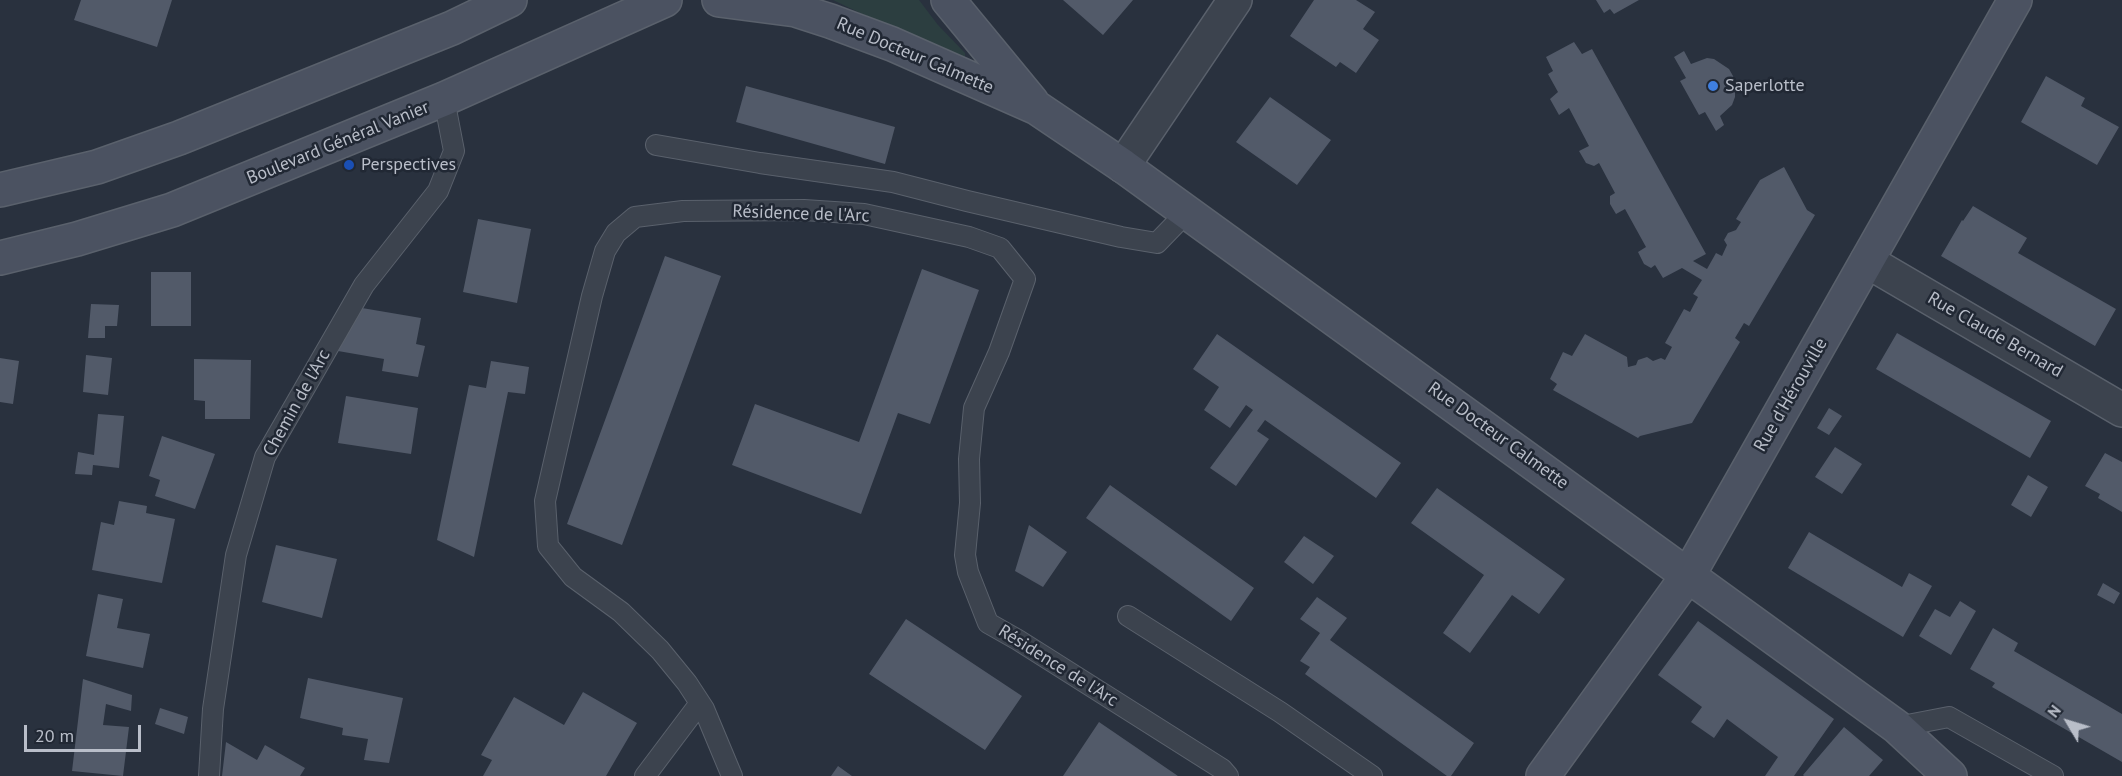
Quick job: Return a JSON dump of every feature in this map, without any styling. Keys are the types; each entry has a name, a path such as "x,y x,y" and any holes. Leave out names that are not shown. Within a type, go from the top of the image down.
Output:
{"street":[{"path":"0,190 97,167 179,138 452,28 510,0"},
{"name":"Boulevard Général Vanier","path":"0,258 76,239 172,210 444,99 665,0"},
{"name":"Rue Docteur Calmette","path":"719,0 796,10 830,21 892,44 1037,108 1123,166 1689,574 1897,727 1950,776"},
{"name":"Rue Docteur Calmette","path":"948,0 1037,108"},
{"path":"1123,166 1235,0"},
{"name":"Rue d'Hérouville","path":"1544,776 1689,574 2015,0"},
{"name":"Rue Claude Bernard","path":"1867,261 2122,410"}],"lane":[{"name":"Chemin de l'Arc","path":"209,776 213,709 236,555 265,457 364,285 438,191 454,151 444,99"},
{"path":"656,145 760,164 893,182 1121,237 1157,243 1186,213"},
{"name":"Résidence de l'Arc","path":"732,776 700,703 660,650 621,612 573,577 548,546 545,501 592,296 605,251 616,233 634,217 682,211 804,210 864,214 969,237 1000,248 1025,279 999,352 974,408 969,459 970,503 965,555 968,572 988,623 1222,769 1228,776"},
{"path":"1128,616 1280,712 1372,776"},
{"path":"645,776 700,703"},
{"path":"1897,727 1949,717 2053,776"}],"shaded area":[{"path":"833,0 919,0 938,25 965,53 965,57 962,59 919,41"}],"building":[{"path":"81,0 172,0 157,47 74,20"},
{"path":"1063,0 1133,0 1103,35"},
{"path":"1314,0 1356,0 1375,12 1363,29 1379,40 1356,73 1340,62 1336,67 1290,36"},
{"path":"1596,0 1639,0 1614,14 1610,9 1604,13"},
{"path":"1574,42 1582,54 1592,49 1706,254 1693,261 1707,269 1716,253 1722,256 1727,245 1724,240 1728,233 1736,230 1741,222 1736,219 1760,180 1784,167 1807,210 1815,215 1749,326 1744,323 1735,338 1740,342 1692,423 1638,438 1553,390 1557,384 1550,379 1563,352 1572,356 1585,334 1627,357 1628,367 1636,365 1638,360 1647,357 1653,361 1661,358 1665,360 1672,347 1665,343 1684,309 1690,312 1698,297 1693,294 1702,280 1682,268 1663,278 1655,265 1651,268 1644,264 1638,252 1646,247 1625,209 1616,214 1610,204 1610,196 1615,193 1599,163 1594,166 1586,163 1579,151 1589,146 1569,108 1559,115 1550,99 1558,92 1548,74 1553,71 1546,57"},
{"path":"1684,51 1691,64 1707,58 1714,59 1729,69 1733,76 1735,97 1732,105 1720,116 1724,125 1716,131 1705,112 1699,115 1680,81 1686,78 1674,57"},
{"path":"2046,76 2085,98 2081,106 2119,127 2097,165 2021,122"},
{"path":"746,86 895,127 885,164 736,122"},
{"path":"1270,97 1331,140 1297,185 1236,142"},
{"path":"1973,206 2027,238 2018,253 2116,309 2095,346 1941,256"},
{"path":"478,219 531,229 517,303 463,292"},
{"path":"665,256 721,276 622,545 567,524"},
{"path":"922,269 979,290 930,424 898,413 861,514 732,465 755,404 859,442"},
{"path":"151,272 191,272 191,326 151,326"},
{"path":"91,304 119,305 117,326 105,326 105,338 88,338"},
{"path":"362,308 421,318 416,344 425,346 418,377 382,371 384,359 338,351"},
{"path":"1897,333 2051,421 2030,458 1876,369"},
{"path":"1217,334 1401,463 1376,498 1265,420 1257,431 1269,439 1236,486 1210,468 1253,410 1246,405 1230,428 1204,410 1219,387 1193,369"},
{"path":"86,355 112,358 108,395 83,392"},
{"path":"0,358 19,361 13,404 0,402"},
{"path":"194,359 251,360 250,419 205,419 205,401 194,400"},
{"path":"491,361 529,367 525,394 508,392 474,557 437,540 469,385 486,388"},
{"path":"346,396 418,408 411,454 338,443"},
{"path":"1829,408 1842,416 1829,435 1817,428"},
{"path":"98,414 124,416 119,468 93,465 92,475 75,474 78,452 94,455"},
{"path":"162,436 215,454 195,509 155,496 160,480 149,476"},
{"path":"1835,447 1862,464 1842,494 1815,477"},
{"path":"2105,453 2122,462 2122,512 2098,498 2100,494 2085,486"},
{"path":"2028,475 2048,487 2031,517 2011,505"},
{"path":"1110,485 1254,588 1231,621 1086,518"},
{"path":"1437,488 1565,579 1539,614 1512,595 1470,653 1443,633 1484,575 1411,523"},
{"path":"119,501 147,506 146,513 175,519 162,583 92,570 101,522 114,525"},
{"path":"1029,525 1067,552 1043,587 1015,571"},
{"path":"1809,532 1902,587 1909,573 1932,586 1903,637 1788,568"},
{"path":"1304,536 1334,556 1313,584 1284,562"},
{"path":"276,545 337,559 322,618 262,602"},
{"path":"2103,583 2120,593 2114,604 2097,595"},
{"path":"98,594 123,599 117,628 150,634 143,668 86,656"},
{"path":"1317,597 1347,618 1330,640 1474,743 1451,776 1447,776 1305,674 1310,667 1300,661 1320,633 1300,619"},
{"path":"1960,601 1976,611 1951,655 1919,636 1935,609 1950,617"},
{"path":"906,619 1022,696 985,750 869,674"},
{"path":"1698,621 1834,719 1794,776 1765,776 1778,757 1727,719 1714,738 1691,722 1702,707 1658,675"},
{"path":"1993,628 2018,643 2014,651 2122,714 2122,762 1992,687 1995,683 1970,669"},
{"path":"308,678 403,698 389,763 364,760 368,739 342,735 343,728 300,718"},
{"path":"83,679 132,695 131,711 106,704 103,725 129,727 123,776 72,771"},
{"path":"583,692 637,723 606,776 483,776 492,760 481,755 514,697 564,725"},
{"path":"160,708 188,717 184,734 155,724"},
{"path":"1099,722 1178,776 1063,776"},
{"path":"1844,727 1883,760 1869,776 1804,776 1803,775"},
{"path":"226,742 257,760 265,745 305,768 300,776 222,776"},
{"path":"838,766 852,776 831,776"}],"place":[{"name":"Saperlotte","path":"1713,86"},
{"name":"Perspectives","path":"349,165"}]}
